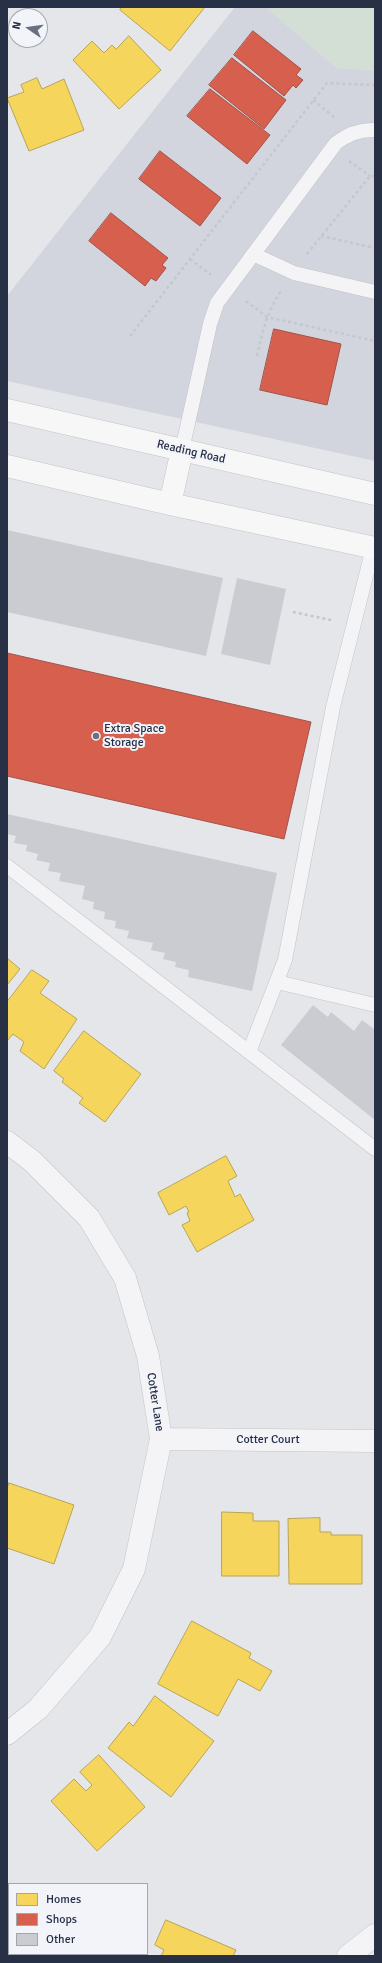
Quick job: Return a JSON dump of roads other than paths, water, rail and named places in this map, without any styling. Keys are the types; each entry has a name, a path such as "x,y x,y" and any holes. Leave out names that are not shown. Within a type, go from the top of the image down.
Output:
{"main road":[{"name":"Reading Road","path":"7,410 375,494"},
{"path":"170,504 182,450"},
{"path":"7,466 170,504 374,548"}],"street":[{"name":"Cotter Lane","path":"7,1142 32,1161 90,1218 125,1278 148,1356 161,1439 134,1569 100,1637 38,1709 7,1734"},
{"name":"Cotter Court","path":"161,1439 375,1441"},
{"path":"348,1956 375,1935"}],"lane":[{"path":"182,450 210,324 217,303 336,142 349,134 364,130 375,130"},
{"path":"253,254 294,273 375,292"},
{"path":"249,1052 285,960 333,707 374,548"},
{"path":"7,866 375,1149"},
{"path":"277,982 375,1005"}],"place":[{"name":"Extra Space Storage","path":"96,736"}]}
